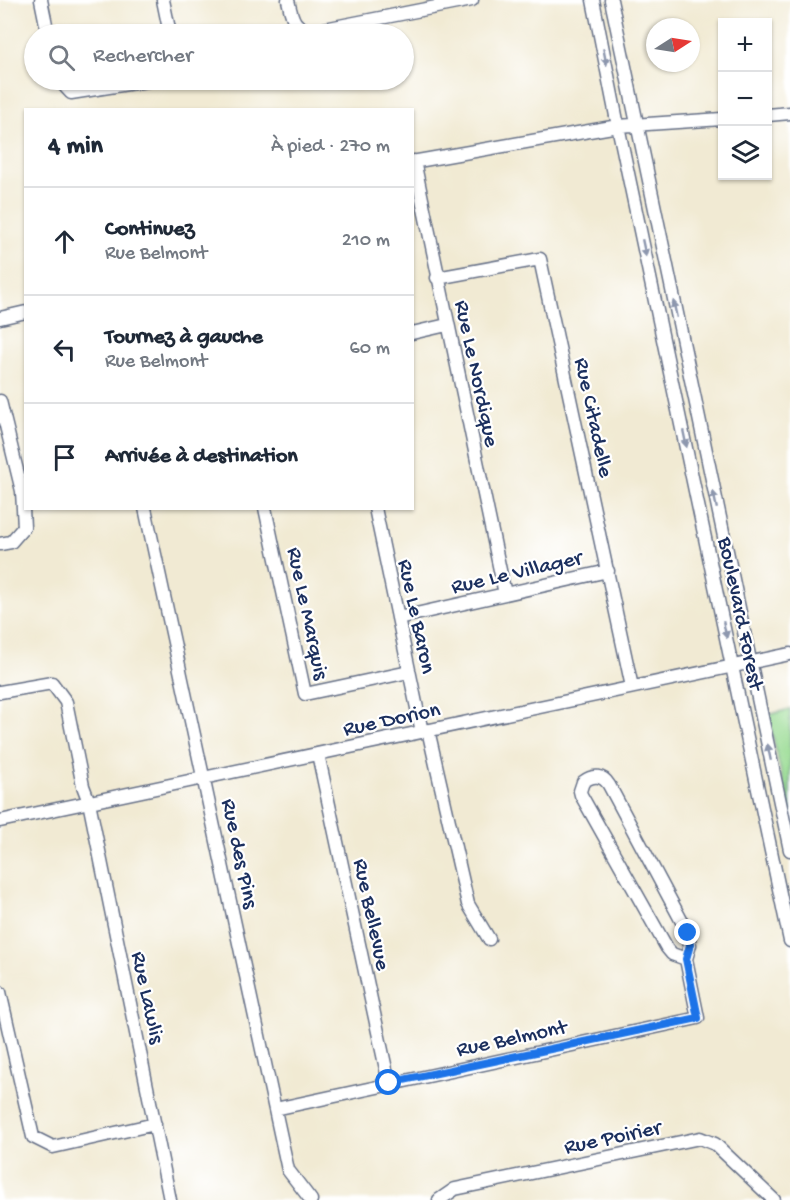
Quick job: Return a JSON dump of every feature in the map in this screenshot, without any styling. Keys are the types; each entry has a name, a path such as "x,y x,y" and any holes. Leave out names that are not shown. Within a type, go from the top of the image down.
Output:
{"street":[{"path":"41,0 46,24"},
{"path":"163,0 168,24"},
{"path":"288,0 292,18 296,24"},
{"path":"349,24 470,0"},
{"name":"Boulevard Forest","path":"594,0 618,126 790,941"},
{"name":"Boulevard Forest","path":"611,0 790,850"},
{"path":"68,90 71,93 90,90"},
{"path":"772,115 790,113"},
{"path":"414,161 618,126 718,119"},
{"name":"Rue Le Nordique","path":"414,166 505,594"},
{"name":"Rue Citadelle","path":"437,278 540,259 632,687"},
{"path":"0,318 24,312"},
{"path":"414,333 447,325"},
{"path":"676,400 694,395"},
{"path":"0,402 22,491 24,526 11,542 0,544"},
{"name":"Rue des Pins","path":"145,510 288,1170 311,1200"},
{"name":"Rue Le Marquis","path":"266,510 305,694 409,672"},
{"name":"Rue Le Baron","path":"375,510 409,672 468,904 489,939"},
{"name":"Rue Le Villager","path":"398,618 608,571"},
{"name":"Rue Dorion","path":"0,821 790,654"},
{"name":"Rue Lawlis","path":"0,692 52,683 66,702 83,786 89,802 170,1200"},
{"name":"Rue Bellevue","path":"318,754 389,1083"},
{"name":"Rue Belmont","path":"274,1109 698,1018 686,959 690,945 688,933 609,785 600,777 588,778 581,786 581,795 667,948 676,956 686,959"},
{"path":"0,992 33,1137 53,1147 155,1124"},
{"name":"Rue Poirier","path":"439,1200 455,1190 700,1138 715,1144 774,1200"},
{"path":"461,1189 469,1200"}],"green space":[{"path":"790,709 790,814 768,715"}],"route":[{"path":"389,1083 698,1018 686,959 690,945 688,933"}]}
